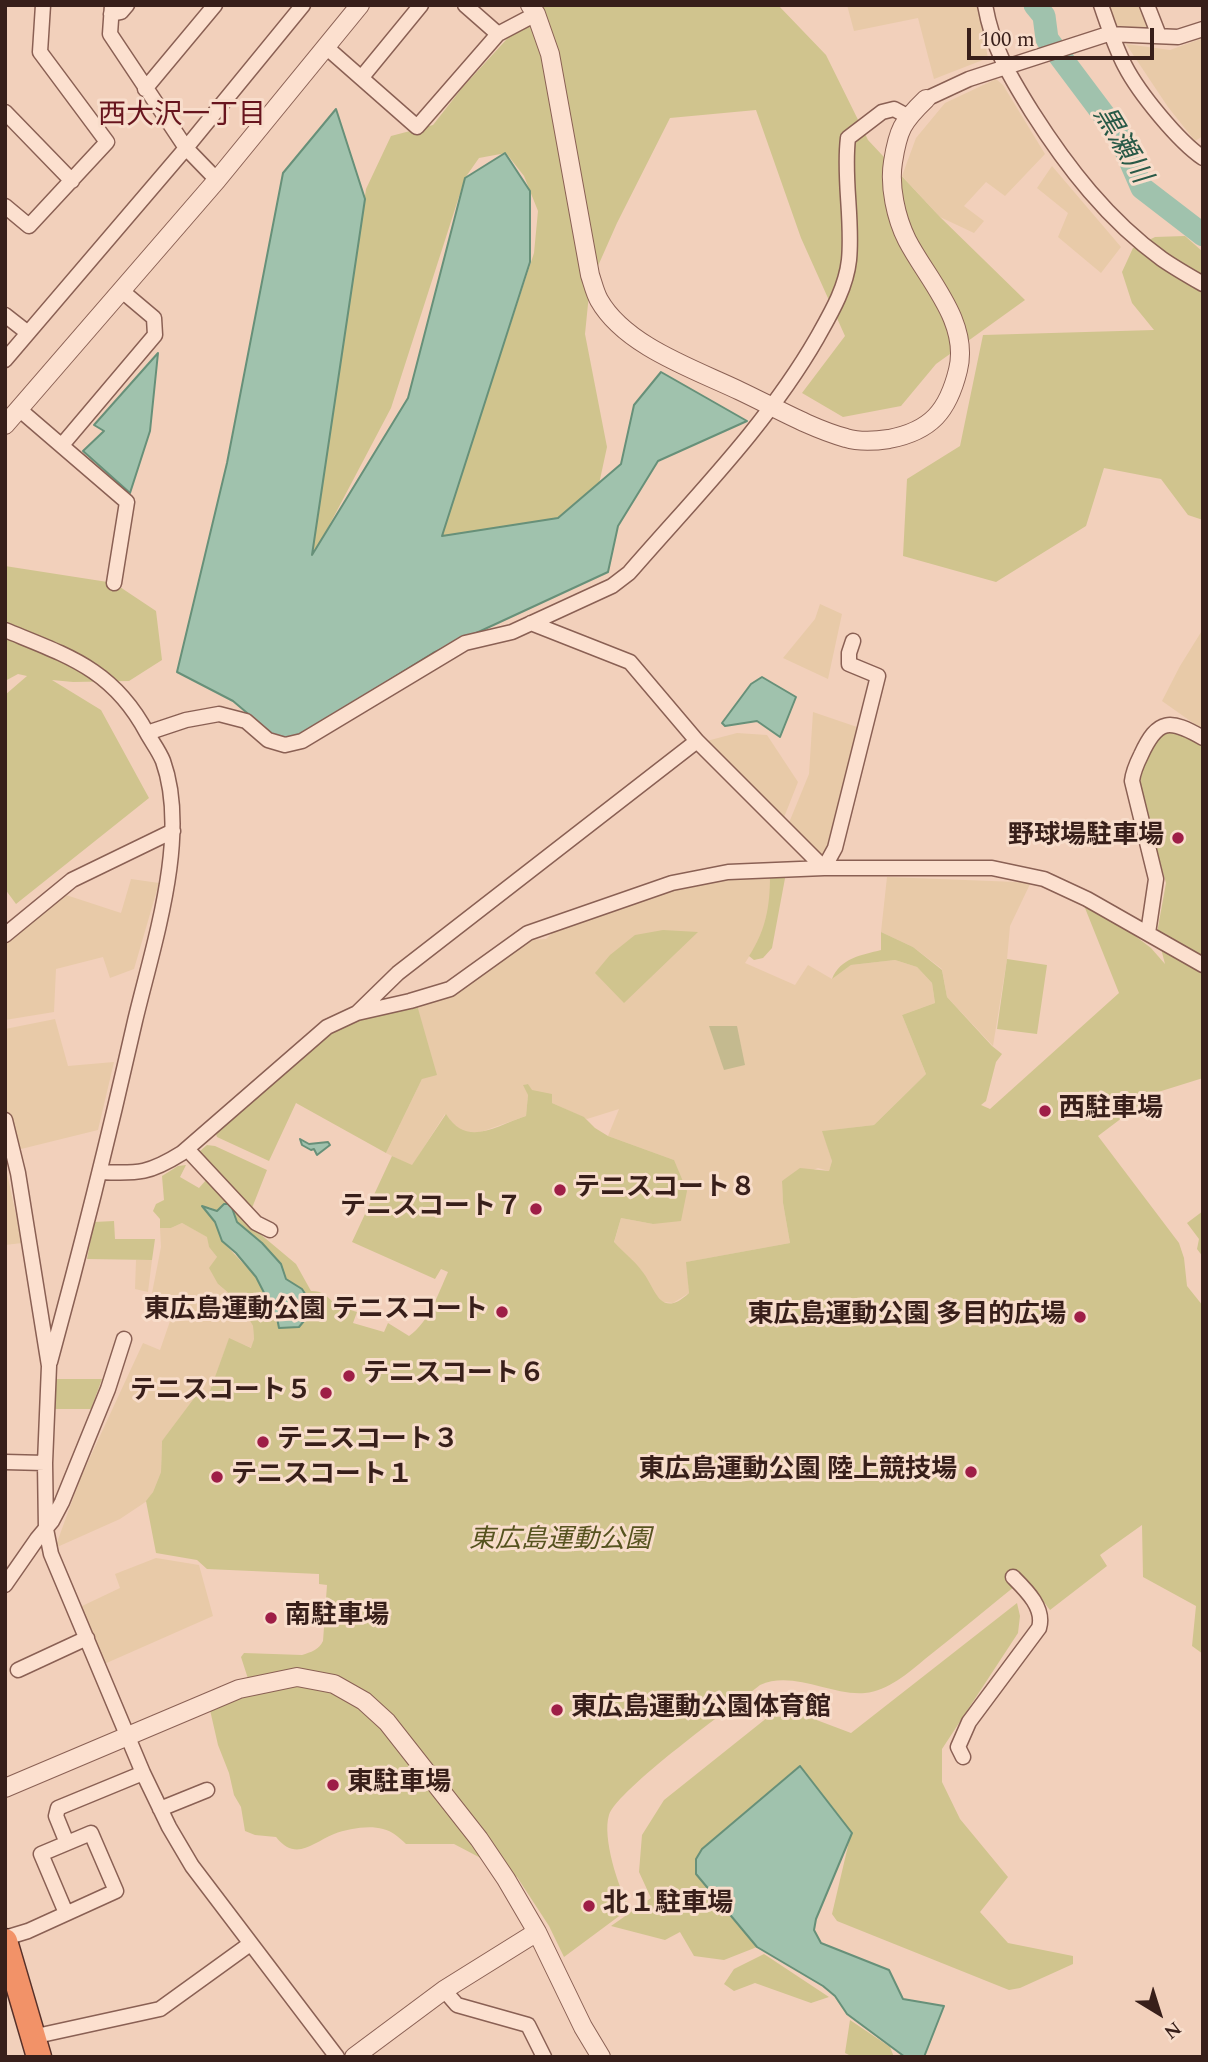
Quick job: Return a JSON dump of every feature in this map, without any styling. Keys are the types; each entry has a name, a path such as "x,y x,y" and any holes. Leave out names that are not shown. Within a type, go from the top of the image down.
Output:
{"highway":[{"path":"5,1940 33,2050"}],"street":[{"path":"7,212 29,226 107,142 40,52 43,5"},
{"path":"127,5 121,12 112,10 110,34 186,148 217,180"},
{"path":"145,89 215,5"},
{"path":"5,360 186,148 303,5"},
{"path":"5,425 217,180 360,5"},
{"path":"362,77 421,5"},
{"path":"465,5 498,34"},
{"path":"985,5 989,27 1007,66 1063,160 1108,212 1161,259 1203,284"},
{"path":"1101,5 1110,33 1126,67 1159,114 1194,152 1203,158"},
{"path":"1147,5 1158,33"},
{"path":"326,47 418,127 498,34 533,9 550,54 586,254 598,299 610,316 624,331 649,347 772,406 847,439 879,441 910,435 932,422 948,399 959,367 959,340 951,314 905,237 894,202 891,172 897,136 907,117 926,99 969,79 1110,33 1178,37 1203,29"},
{"path":"147,733 186,720 219,714 246,720 268,740 285,745 302,741 465,643 512,632 612,586 629,573 772,406 798,370 838,302 849,260 845,159 848,138 882,111 894,108 907,117"},
{"path":"5,112 72,181"},
{"path":"62,445 155,335 154,318 122,291"},
{"path":"5,315 28,333"},
{"path":"20,410 127,502 114,583"},
{"path":"531,623 630,662 696,741 824,868"},
{"path":"5,630 77,659 112,684 139,717 163,760 172,805 171,862 101,1172 49,1366"},
{"path":"824,868 835,848 878,676 849,664 853,641"},
{"path":"1148,933 1156,879 1132,781 1133,774 1150,735 1160,727 1184,727 1203,738"},
{"path":"357,1013 398,973 696,741"},
{"path":"5,935 72,880 173,831"},
{"path":"101,1172 133,1174 156,1169 187,1149 327,1027 357,1013 450,989 528,933 672,883 728,872 824,868 992,868 1044,879 1087,899 1203,965"},
{"path":"5,1120 18,1173 49,1366 45,1463 46,1529 51,1554 143,1773 192,1866 337,2057"},
{"path":"187,1149 256,1223 270,1230"},
{"path":"5,1585 62,1502 108,1389 124,1339"},
{"path":"5,1462 45,1463"},
{"path":"963,1757 958,1747 969,1722 1039,1628 1039,1610 1013,1577"},
{"path":"18,1670 87,1638"},
{"path":"5,1788 254,1684 298,1677 334,1684 354,1693 376,1710 412,1752 506,1879 537,1932 583,2027 601,2057"},
{"path":"67,1843 56,1816 58,1808 143,1773"},
{"path":"160,1809 207,1790"},
{"path":"5,1940 116,1891 91,1833 41,1854 66,1913"},
{"path":"354,2057 444,1990 537,1932"},
{"path":"33,2050 160,2009 250,1944"},
{"path":"444,1990 457,2005 527,2025 544,2057"}],"shaded area":[{"path":"847,5 978,5 988,58 934,79 918,18 854,31"},
{"path":"1108,5 1143,5 1153,29 1115,29"},
{"path":"1203,38 1203,136 1195,141 1168,107 1126,44 1170,50"},
{"path":"996,79 1003,85 1045,154 1005,196 986,182 964,206 984,221 974,233 940,217 902,176 916,138 945,103"},
{"path":"336,109 365,199 312,555 408,398 465,178 505,153 530,191 530,262 442,536 558,518 621,464 634,405 661,372 747,421 658,461 618,526 608,572 433,653 285,745 233,701 177,672 227,463 283,173"},
{"path":"1052,166 1121,247 1101,273 1058,237 1068,213 1037,188"},
{"path":"158,353 150,431 130,493 83,451 104,431 94,425"},
{"path":"820,604 842,614 828,679 783,658 815,619"},
{"path":"1203,629 1203,730 1162,701"},
{"path":"762,677 796,697 780,737 757,721 725,726 722,723 751,684"},
{"path":"813,712 857,727 840,811 824,868 786,830 809,774"},
{"path":"737,733 767,735 798,782 781,825 699,743"},
{"path":"736,876 770,876 770,906 765,925 759,941 745,963 795,985 808,965 832,979 851,965 895,960 917,967 932,983 935,1003 902,1015 926,1074 874,1125 823,1131 832,1161 829,1171 818,1168 782,1181 790,1243 687,1262 689,1293 673,1303 663,1302 651,1290 642,1271 614,1243 621,1218 653,1224 674,1160 608,1136 619,1109 587,1119 552,1103 531,1090 528,1084 524,1085 528,1095 526,1116 478,1133 464,1133 452,1124 445,1114 412,1166 386,1153 422,1079 417,1005 529,940 546,939 552,933 589,916 665,891"},
{"path":"887,877 1031,882 1010,926 993,1046 947,997 942,969 913,947 881,932"},
{"path":"131,879 159,883 134,969 110,978 103,957 56,969 54,1012 5,1020 5,936 63,894 121,913"},
{"path":"55,1019 68,1066 114,1062 98,1130 13,1151 5,1120 5,1029"},
{"path":"709,1026 737,1026 745,1065 724,1070"},
{"path":"300,1139 309,1144 328,1142 330,1145 317,1155 314,1149 302,1145"},
{"path":"5,1164 22,1243 5,1245"},
{"path":"224,1204 232,1208 237,1222 281,1264 286,1279 302,1289 312,1305 308,1316 299,1327 279,1328 277,1318 256,1277 222,1241 215,1222 202,1206 217,1211"},
{"path":"182,1223 208,1237 209,1247 217,1257 218,1284 239,1302 253,1326 252,1348 229,1339 208,1396 162,1441 161,1472 147,1501 120,1519 55,1548 80,1479 143,1343 160,1350 177,1301 152,1293 161,1247 160,1228 171,1228"},
{"path":"136,1260 152,1260 148,1292 135,1289"},
{"path":"156,1558 199,1565 213,1616 102,1665 80,1607 120,1588 115,1574"},
{"path":"800,1766 852,1833 816,1919 814,1930 821,1943 889,1970 903,1999 944,2006 924,2057 905,2057 847,2014 835,1996 823,1986 757,1947 696,1874 696,1859 702,1849"}],"green space":[{"path":"538,5 778,5 826,55 868,140 940,217 1025,300 936,364 901,406 843,417 802,393 845,336 801,238 756,110 670,118 617,223 590,284 585,334 607,447 599,484 558,518 514,531 441,536 534,253 538,211 524,176 506,153 479,158 465,178 391,408 312,558 366,189 391,136 433,125 462,88"},
{"path":"1185,236 1203,252 1203,520 1188,515 1161,479 1104,468 1086,526 996,582 903,556 907,479 960,446 983,335 1154,330 1132,303 1122,272 1133,248 1155,237"},
{"path":"5,566 114,583 156,611 162,660 129,681 52,680 101,710 149,798 16,904 5,889 5,695 27,676 18,674 5,681"},
{"name":"東広島運動公園","path":"1179,731 1203,744 1203,1078 1155,1093 1098,1136 1179,1243 1184,1258 1187,1286 1203,1306 1203,1654 1192,1646 1196,1606 1143,1577 1142,1525 1100,1555 1107,1566 1050,1610 1025,1578 912,1670 882,1689 852,1693 786,1680 760,1685 654,1768 617,1803 607,1824 609,1849 616,1876 630,1908 564,1957 549,1926 517,1877 454,1844 406,1844 386,1830 365,1828 340,1832 297,1849 283,1844 276,1837 245,1831 241,1807 234,1795 218,1745 210,1710 252,1691 241,1657 244,1653 302,1655 319,1647 323,1641 327,1585 319,1584 319,1574 207,1569 197,1560 156,1553 146,1501 161,1472 162,1441 198,1393 208,1396 229,1338 251,1348 254,1339 253,1326 239,1302 218,1284 209,1268 217,1257 209,1247 207,1237 182,1223 171,1228 160,1228 160,1219 153,1211 156,1204 164,1200 162,1176 178,1166 186,1165 180,1177 199,1188 207,1179 253,1228 296,1264 311,1291 321,1293 338,1305 357,1312 353,1323 384,1332 388,1323 409,1336 427,1315 448,1272 441,1269 435,1279 352,1242 392,1156 412,1165 446,1114 454,1124 472,1132 493,1129 526,1116 528,1095 523,1085 528,1084 532,1090 552,1094 552,1103 584,1117 608,1136 674,1160 687,1191 681,1221 653,1224 621,1218 614,1242 639,1267 660,1299 665,1303 679,1301 689,1293 686,1262 790,1243 782,1181 800,1168 829,1171 832,1161 822,1131 874,1125 926,1074 902,1015 935,1003 932,983 917,967 895,960 851,965 832,979 846,962 881,950 881,932 913,947 942,970 947,997 1002,1054 996,1062 986,1101 981,1105 990,1109 1119,993 1083,903 1130,932 1151,948 1165,964 1157,933 1166,883 1140,786 1144,764 1153,743 1162,734","holes":["224,1204 232,1208 237,1222 281,1264 286,1279 302,1289 303,1320 299,1327 279,1328 277,1318 256,1277 222,1241 209,1207 217,1211"]},
{"path":"786,873 772,948 763,958 754,960 749,956 766,917 770,876"},
{"path":"663,930 698,932 624,1003 595,973 610,955 635,935"},
{"path":"1007,959 1047,965 1037,1034 997,1029"},
{"path":"417,1005 437,1075 422,1079 386,1153 296,1103 269,1161 217,1137 216,1134 271,1084 332,1033 352,1021"},
{"path":"207,1145 215,1146 267,1170 252,1208 199,1152"},
{"path":"1203,1211 1203,1257 1197,1249 1199,1239 1187,1223"},
{"path":"114,1221 115,1239 155,1239 152,1260 87,1259 94,1222"},
{"path":"54,1379 102,1379 91,1409 50,1409"},
{"path":"1017,1603 1020,1616 1018,1633 942,1749 942,1782 960,1819 1008,1877 980,1912 1008,1943 1073,1956 1073,1964 1020,1988 1009,1990 837,1921 832,1914 851,1833 800,1766 702,1849 696,1859 696,1874 757,1947 724,1960 694,1956 680,1932 665,1940 611,1926 651,1898 639,1872 642,1835 664,1800 768,1717 806,1716 851,1733"},
{"path":"764,1954 829,1997 811,2003 755,1983 734,1991 724,1984 734,1969"},
{"path":"850,2020 890,2047 894,2057 853,2057 845,2053"}],"waterway":[{"name":"黒瀬川","path":"1035,5 1044,16 1047,39 1119,135 1142,188 1203,235"}],"place":[{"name":"野球場駐車場","path":"1178,838"},
{"name":"西駐車場","path":"1045,1111"},
{"name":"テニスコート８","path":"560,1190"},
{"name":"テニスコート７","path":"536,1209"},
{"name":"東広島運動公園 テニスコート","path":"502,1312"},
{"name":"東広島運動公園 多目的広場","path":"1080,1317"},
{"name":"テニスコート６","path":"349,1376"},
{"name":"テニスコート５","path":"326,1393"},
{"name":"テニスコート３","path":"263,1442"},
{"name":"東広島運動公園 陸上競技場","path":"971,1472"},
{"name":"テニスコート１","path":"217,1477"},
{"name":"南駐車場","path":"271,1618"},
{"name":"東広島運動公園体育館","path":"557,1710"},
{"name":"東駐車場","path":"333,1785"},
{"name":"北１駐車場","path":"589,1906"}],"district":[{"name":"西大沢一丁目","path":"182,118"}]}
